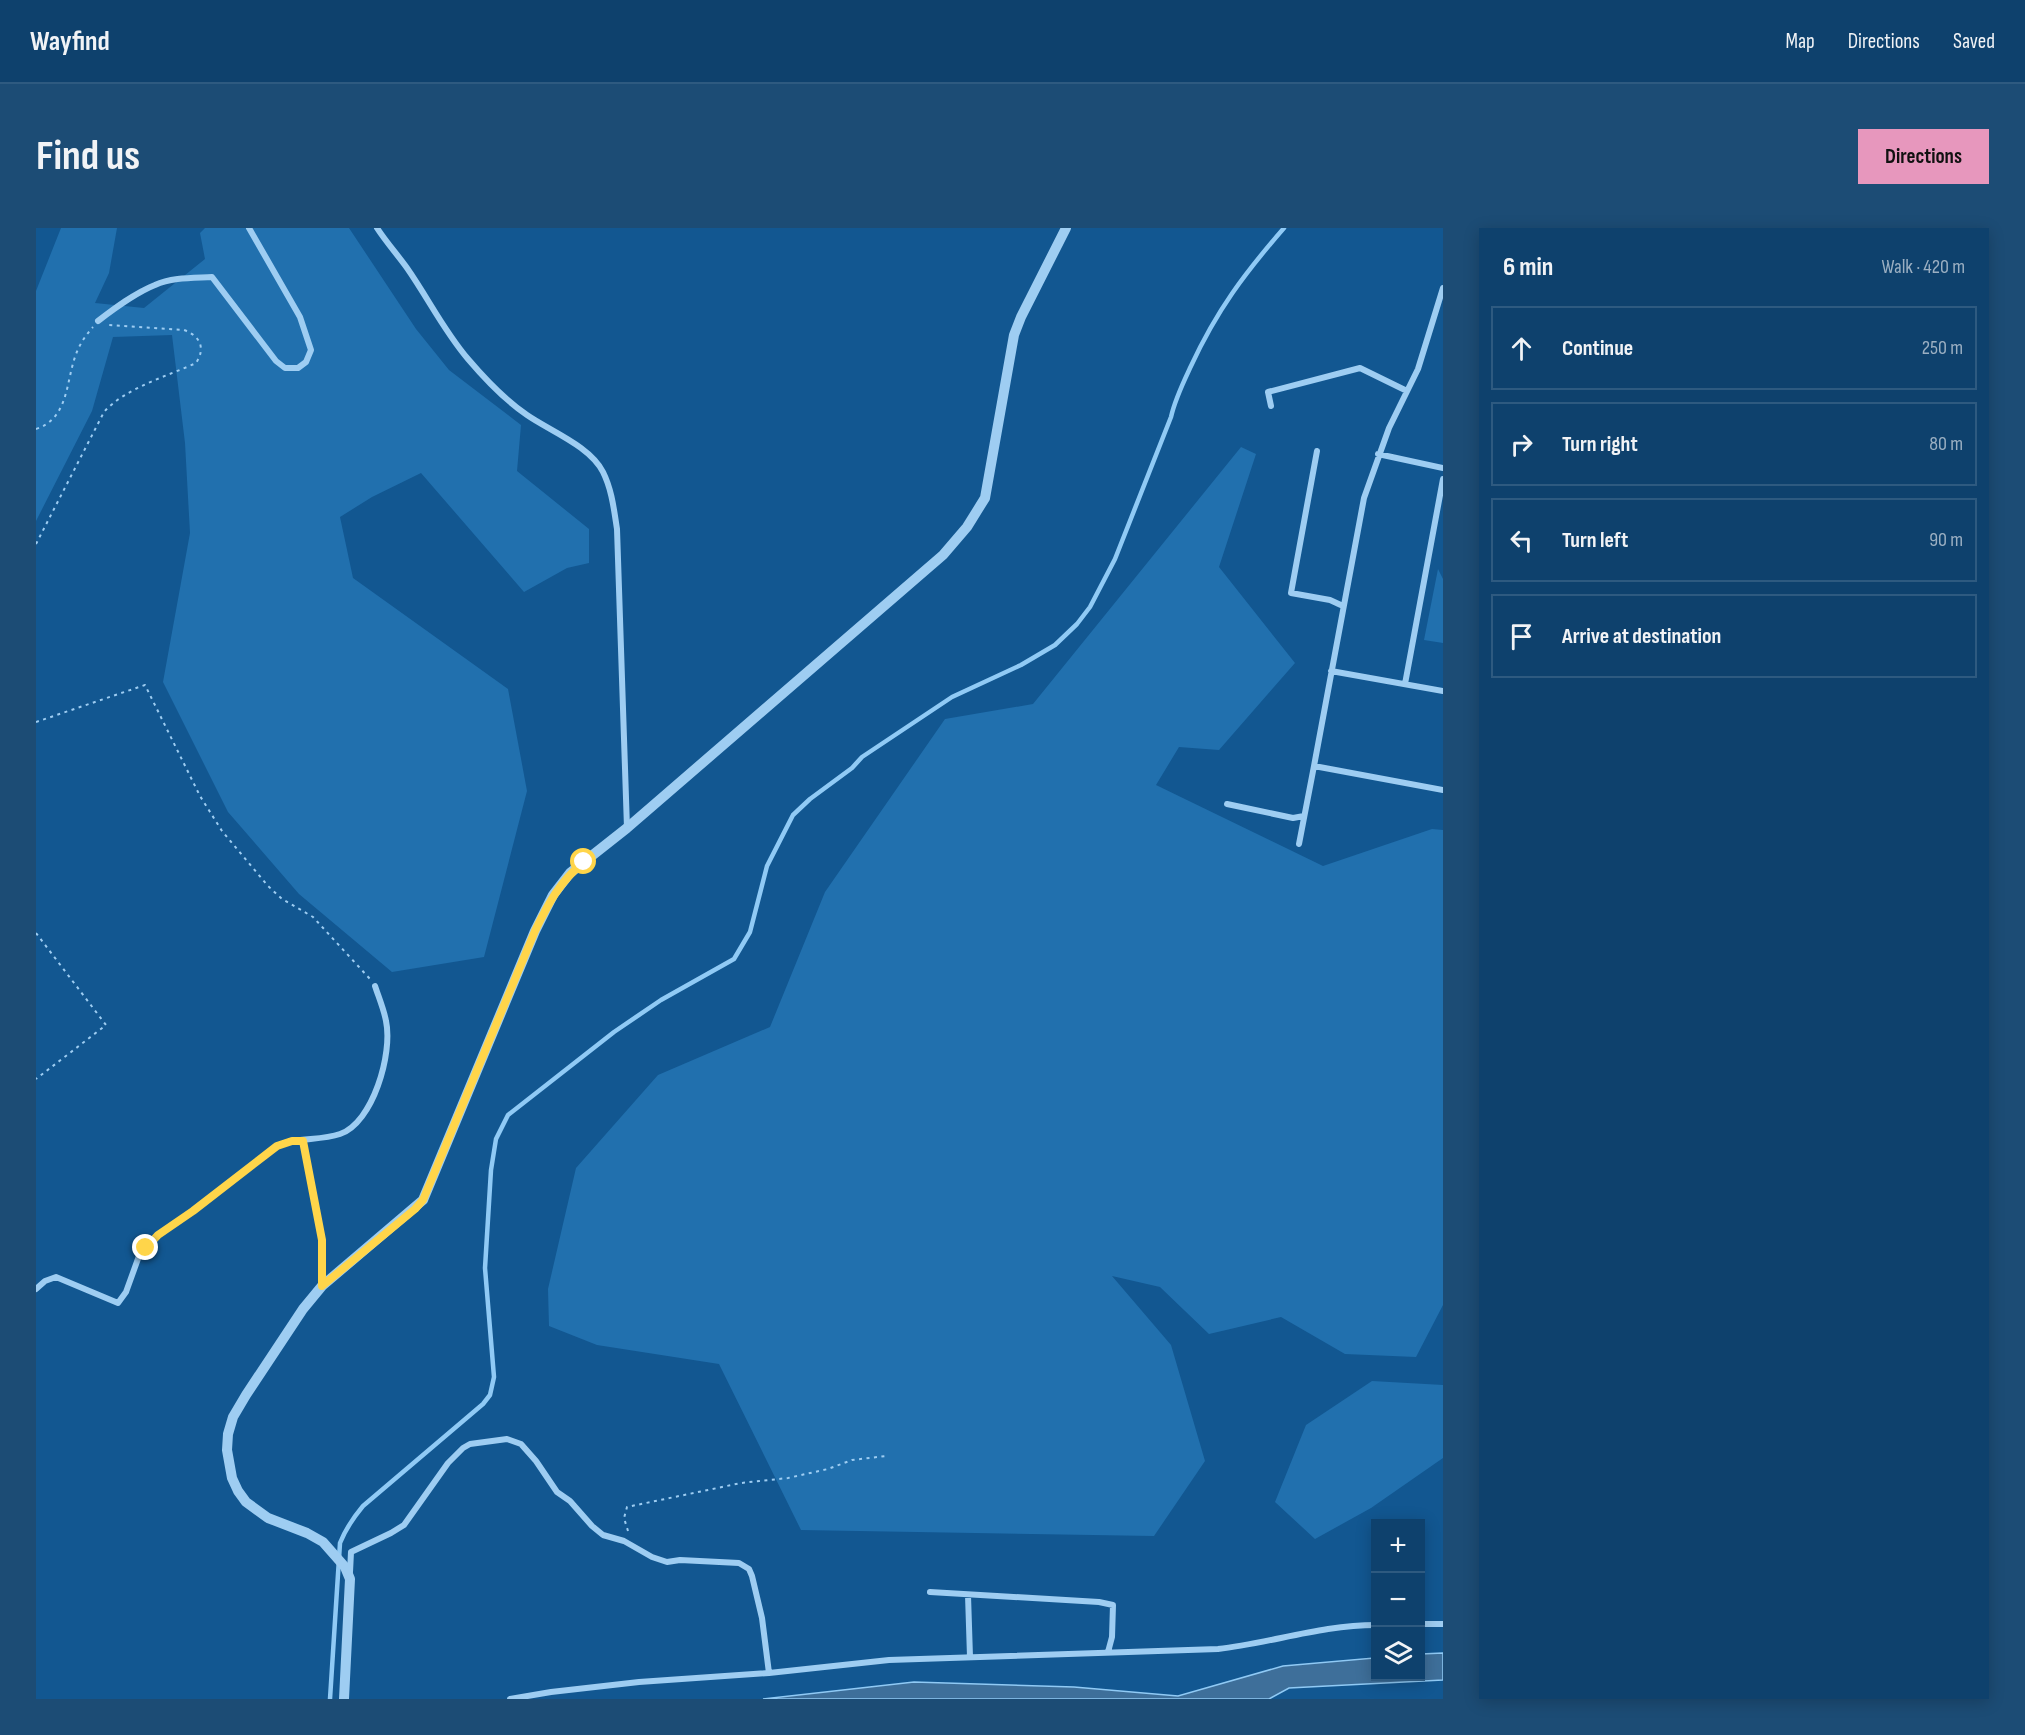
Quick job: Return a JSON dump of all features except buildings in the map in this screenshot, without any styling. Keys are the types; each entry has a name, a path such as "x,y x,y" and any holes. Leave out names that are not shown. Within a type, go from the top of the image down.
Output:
{"street":[{"path":"98,321 156,284 212,277 276,361 285,368 298,368 306,362 311,350 300,317 249,228"},
{"path":"377,228 407,268 446,330 467,358 508,400 527,415 566,438 594,459 603,471 611,495 617,529 627,828"},
{"path":"348,1575 333,1553 322,1542 307,1533 268,1518 246,1502 232,1478 227,1450 228,1434 233,1417 303,1309 322,1286 423,1200 535,931 553,895 570,873 627,828 943,555 978,512 989,486 1014,335 1021,316 1066,228"},
{"path":"1299,844 1364,498 1378,454 1418,369 1443,288"},
{"path":"1271,406 1268,392 1360,368 1407,391"},
{"path":"1317,451 1291,593 1330,600 1343,606"},
{"path":"1378,454 1443,468"},
{"path":"1405,684 1443,479"},
{"path":"1331,671 1443,691"},
{"path":"1314,766 1443,790"},
{"path":"1227,804 1293,818 1304,816"},
{"path":"36,1289 45,1281 56,1276 118,1303 126,1292 139,1256 158,1235 277,1146 292,1141 340,1134 350,1129 368,1110 379,1079 386,1048 387,1023 375,986"},
{"path":"303,1141 322,1240 322,1286"},
{"path":"344,1699 348,1575 351,1552 404,1525 440,1473 470,1444 507,1439 521,1444 557,1492 570,1501 598,1532 624,1541 637,1550 667,1562 680,1560 739,1563 745,1566 752,1576 762,1618 769,1673"},
{"path":"930,1592 1099,1602 1113,1605 1112,1636 1108,1652"},
{"path":"968,1595 969,1657"},
{"path":"1425,1624 1443,1624"},
{"path":"510,1699 639,1682 769,1673 889,1660 1240,1646 1341,1626 1371,1625"}],"path":[{"path":"36,429 48,425 55,419 68,392 79,347 84,337 98,321 107,325 184,330 200,342 201,357 196,363 125,395 111,404 104,412 36,544"},
{"path":"36,722 145,686 200,796 222,831 268,886 282,899 313,917 375,986"},
{"path":"36,933 106,1025 36,1079"},
{"path":"637,1550 626,1528 624,1518 627,1507 741,1483 788,1478 828,1469 852,1460 886,1456"}],"shaded area":[{"path":"61,228 117,228 109,273 95,303 144,308 205,259 200,233 205,228 349,228 416,329 449,370 521,425 517,471 589,529 589,563 567,568 524,592 421,473 372,497 340,517 353,578 508,689 527,791 484,957 392,972 299,894 228,812 163,682 190,533 185,443 172,335 113,337 92,411 36,521 36,291"},
{"path":"1241,447 1256,454 1219,567 1295,663 1219,750 1179,747 1156,785 1323,866 1432,829 1443,830 1443,1305 1416,1357 1345,1354 1281,1317 1209,1334 1160,1287 1112,1276 1171,1345 1205,1461 1154,1536 801,1530 719,1364 597,1345 549,1326 548,1289 576,1168 658,1075 770,1027 825,892 945,719 1033,704"},
{"path":"1438,569 1443,579 1443,643 1424,640"},
{"path":"1372,1381 1443,1385 1443,1458 1371,1508 1315,1539 1275,1502 1306,1425"},
{"path":"1443,1653 1443,1680 1425,1681 1425,1654"},
{"path":"1371,1658 1371,1681 1424,1681 1289,1688 1269,1699 763,1699 914,1682 1074,1687 1178,1696 1283,1666"}],"waterway":[{"path":"330,1699 340,1543 345,1533 363,1506 483,1404 490,1395 494,1377 485,1268 491,1170 496,1139 508,1115 614,1032 661,1000 734,959 750,932 767,866 793,815 810,799 852,768 862,757 952,697 1021,665 1055,645 1077,624 1090,607 1115,559 1180,391 1201,346 1232,293 1284,228"}],"route":[{"path":"146,1248 158,1235 277,1146 292,1141 303,1141 324,1252 322,1286 415,1209 423,1200 535,931 553,895 570,873 584,862"}]}
